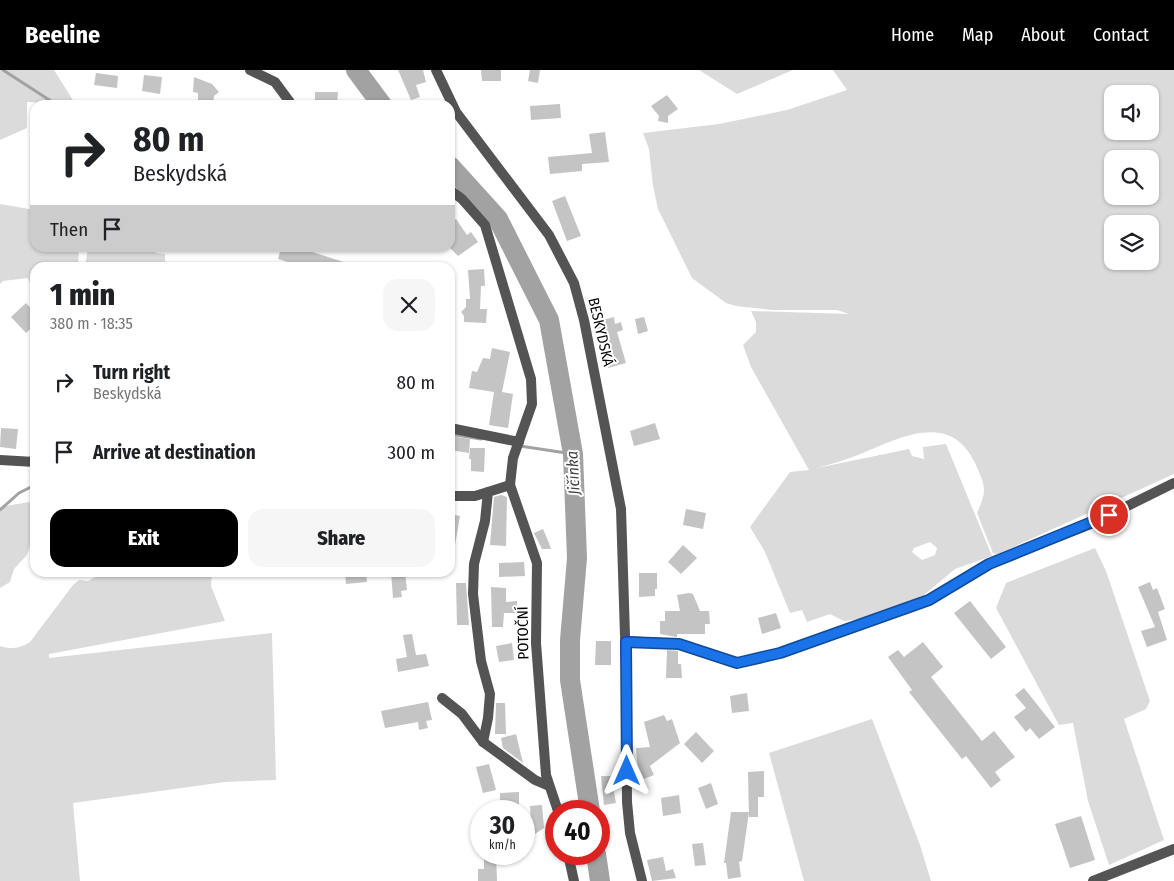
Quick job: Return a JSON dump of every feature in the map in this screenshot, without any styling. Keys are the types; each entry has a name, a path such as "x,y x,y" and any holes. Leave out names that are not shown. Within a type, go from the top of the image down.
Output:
{"street":[{"path":"250,70 275,82 288,100"},
{"name":"BESKYDSKÁ","path":"436,70 450,100"},
{"name":"BESKYDSKÁ","path":"455,110 549,235 574,284 588,339 621,510 626,642 627,802 630,833 642,881"},
{"name":"POTOČNÍ","path":"455,194 486,225 531,379 532,404 513,458 510,484 538,563 536,643 546,776 554,800"},
{"path":"455,429 519,442"},
{"path":"0,460 30,462"},
{"path":"626,642 679,644 737,663 780,653 929,600 989,564 1093,523 1174,483"},
{"path":"455,496 475,496 510,484"},
{"path":"482,742 488,718 490,694 481,661 473,594 474,564 485,521 488,492"},
{"path":"442,698 462,714 482,742 535,780 549,786"},
{"path":"1092,881 1174,849"},
{"path":"570,865 574,881"}],"shaded area":[{"path":"0,70 54,70 73,100 30,100 30,102 27,102 27,128 0,140"},
{"path":"699,70 793,70 737,94"},
{"path":"833,70 1174,70 1174,474 998,554 993,553 977,513 984,493 981,477 964,446 952,437 937,433 906,436 853,457 817,468 909,449 912,456 924,459 923,447 946,444 992,556 955,569 924,595 876,617 844,621 830,614 807,622 802,610 790,613 765,552 750,527 790,472 809,470 751,367 743,345 756,332 756,322 751,311 849,314 837,310 772,310 736,306 726,303 692,278 658,209 653,186 649,149 643,133 719,124 787,110 847,90","holes":["930,542 937,548 935,555 922,560 912,552 914,548"]},
{"path":"0,204 30,209 30,252 79,252 78,262 30,262 30,283 28,278 3,281 0,284"},
{"path":"87,252 156,252 165,254 165,262 86,262"},
{"path":"30,502 30,546 27,555 14,569 10,582 0,588 0,507"},
{"path":"1095,548 1106,571 1150,701 1146,709 1124,719 1164,840 1109,865 1088,801 1073,723 1059,725 996,608 1006,583"},
{"path":"95,577 212,577 211,586 225,621 49,654 49,658 272,633 276,780 225,782 73,803 80,881 0,881 0,646 16,648 30,642 73,585 79,580 88,581"},
{"path":"872,719 920,845 931,881 804,881 769,753"}],"building":[{"path":"398,70 423,70 426,82 416,85 420,97 411,100"},
{"path":"481,70 501,70 501,81 482,81"},
{"path":"530,70 540,70 538,83 528,81"},
{"path":"96,73 118,76 117,88 94,85"},
{"path":"144,75 162,77 160,94 142,91"},
{"path":"194,77 212,84 219,92 214,96 213,100 198,100 198,93 193,92"},
{"path":"315,92 338,92 337,100 315,100"},
{"path":"667,95 678,109 668,116 668,123 658,121 659,116 651,106"},
{"path":"560,104 561,118 531,120 530,106"},
{"path":"605,132 609,162 582,164 582,171 550,174 548,157 592,153 589,134"},
{"path":"565,196 581,236 567,241 552,201"},
{"path":"455,220 467,235 471,232 478,242 458,256 454,252"},
{"path":"280,252 312,252 344,262 288,262 278,259"},
{"path":"484,269 485,286 481,286 480,309 487,309 486,323 464,322 464,316 461,312 466,307 466,299 470,299 468,270"},
{"path":"26,303 30,307 30,329 26,333 11,317"},
{"path":"614,317 615,324 621,322 623,330 617,332 626,363 608,368 596,322"},
{"path":"644,317 648,331 638,334 635,319"},
{"path":"492,348 510,352 502,392 513,394 508,428 489,425 494,392 469,388 472,371 477,372 483,358 490,359"},
{"path":"655,423 660,439 634,446 630,431"},
{"path":"1,428 18,429 16,449 0,447"},
{"path":"455,437 470,439 469,453 455,451"},
{"path":"470,448 485,448 484,472 471,471"},
{"path":"501,495 507,497 506,546 490,545 494,497"},
{"path":"686,509 706,513 703,529 683,525"},
{"path":"455,515 460,516 455,545"},
{"path":"543,529 551,549 542,549 534,533"},
{"path":"683,545 697,558 681,574 668,562"},
{"path":"524,562 525,576 499,577 499,563"},
{"path":"639,573 657,573 655,596 639,597"},
{"path":"345,577 366,577 367,582 346,584"},
{"path":"391,577 406,577 407,590 401,591 402,597 393,598"},
{"path":"1150,582 1153,590 1157,588 1165,609 1158,612 1167,640 1147,647 1141,631 1155,627 1138,587"},
{"path":"456,583 466,583 469,625 457,625"},
{"path":"491,587 506,588 506,602 517,601 517,613 504,613 503,627 492,627"},
{"path":"693,594 700,611 709,611 710,624 705,624 705,634 677,634 677,637 660,634 660,621 665,621 665,611 680,611 677,595"},
{"path":"970,601 1006,647 991,659 954,613"},
{"path":"776,613 781,628 762,634 758,618"},
{"path":"412,634 416,655 426,654 429,666 398,672 396,659 407,657 403,635"},
{"path":"596,641 611,641 611,665 595,665"},
{"path":"923,642 943,667 931,677 982,741 994,731 1015,757 995,772 1001,780 991,788 966,756 962,759 909,692 912,690 888,657 898,650 904,657"},
{"path":"512,643 514,660 499,662 496,646"},
{"path":"667,650 678,651 678,664 681,664 682,678 666,678"},
{"path":"1024,688 1055,727 1039,739 1030,728 1026,732 1014,717 1026,708 1015,695"},
{"path":"747,693 749,711 732,713 730,696"},
{"path":"428,702 432,720 426,721 428,728 419,730 418,722 385,728 381,711"},
{"path":"496,703 505,703 506,734 495,734"},
{"path":"664,715 667,721 672,719 680,743 650,766 654,775 644,779 640,770 638,771 636,748 650,747 644,722"},
{"path":"696,732 714,751 702,763 684,744"},
{"path":"516,734 523,763 503,748 501,738"},
{"path":"489,764 496,790 483,793 476,767"},
{"path":"764,771 764,797 758,797 758,817 749,817 748,772"},
{"path":"601,776 611,776 616,803 610,804 610,800 603,800"},
{"path":"711,783 718,804 706,809 698,788"},
{"path":"519,792 519,800 500,800 500,793"},
{"path":"679,795 681,813 663,816 661,798"},
{"path":"542,805 544,828 535,834 535,806"},
{"path":"731,812 749,812 742,861 739,862 741,877 728,879 726,863 724,863"},
{"path":"1081,816 1095,860 1070,868 1055,824"},
{"path":"703,843 706,865 695,866 692,844"},
{"path":"663,857 666,871 673,869 676,878 652,881 647,860"},
{"path":"484,865 496,865 497,881 478,881 478,869 484,869"}],"waterway":[{"path":"3,70 49,100"},
{"name":"Jičínka","path":"356,70 378,100"},
{"name":"Jičínka","path":"455,172 498,219 549,320 573,454 577,558 570,640 570,680 588,800"},
{"name":"Jičínka","path":"455,178 461,176"},
{"path":"455,435 481,439"},
{"path":"520,446 573,454"},
{"path":"0,510 19,493 30,488"},
{"name":"Jičínka","path":"598,865 600,881"}],"route":[{"path":"627,771 626,642 679,644 737,663 780,653 929,600 989,564 1109,515"}]}
